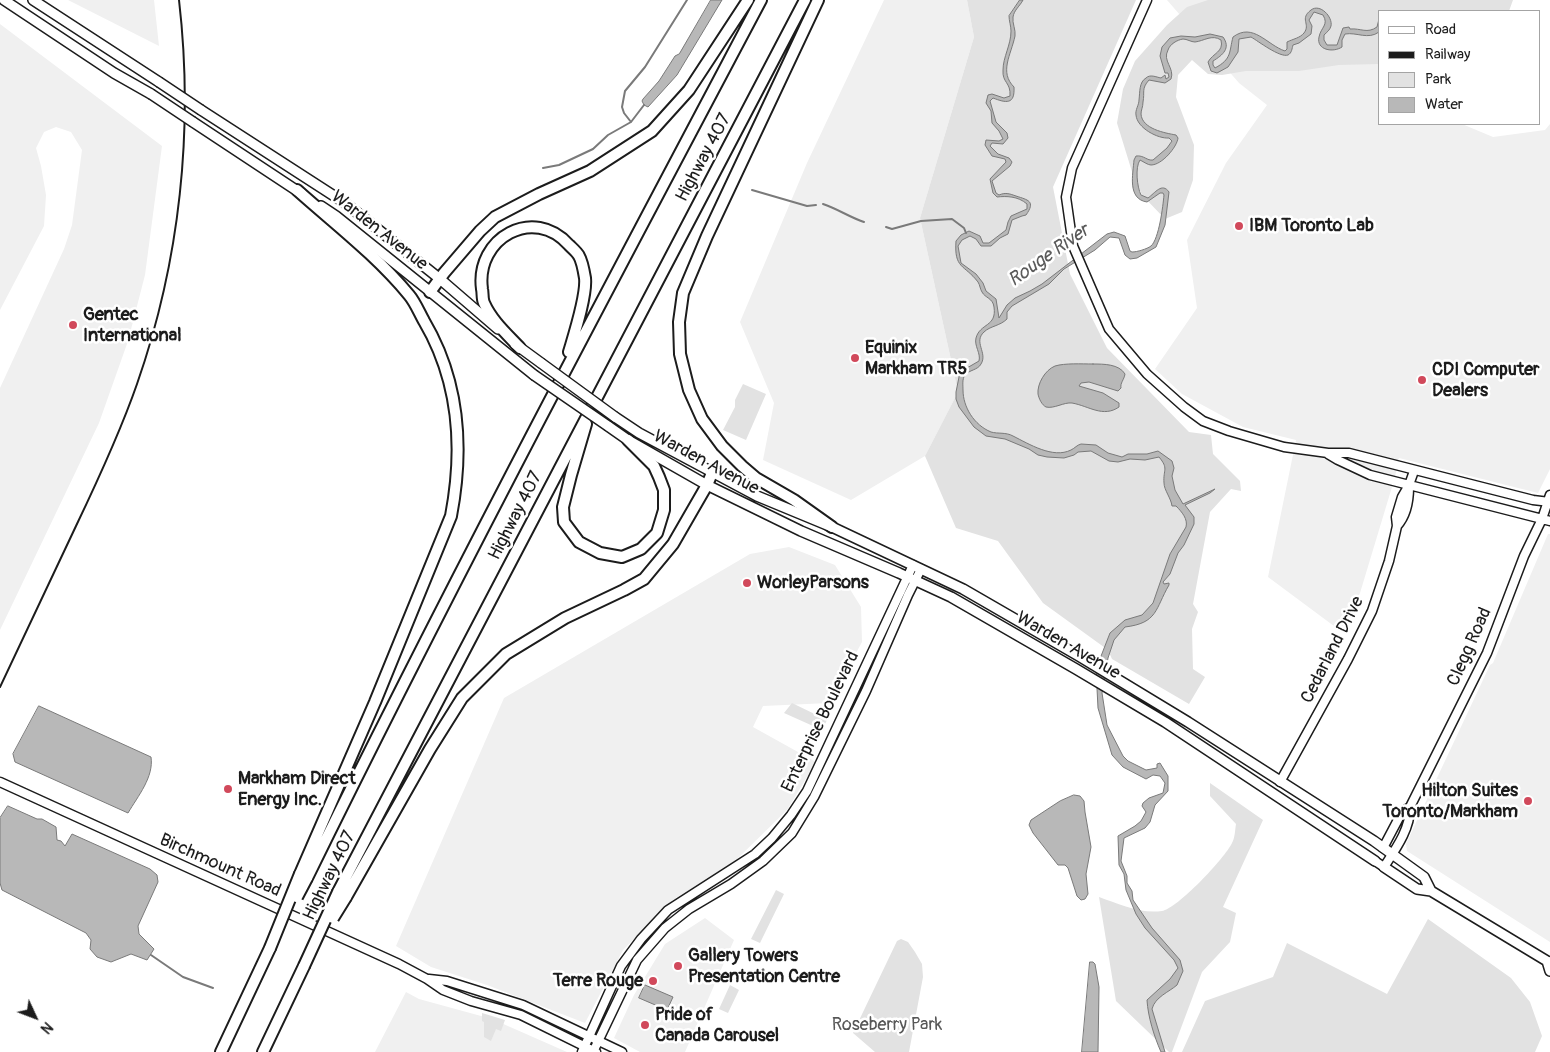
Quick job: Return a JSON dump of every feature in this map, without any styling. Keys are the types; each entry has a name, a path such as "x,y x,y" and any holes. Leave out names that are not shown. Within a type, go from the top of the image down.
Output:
{"highway":[{"path":"430,292 480,231 496,216 538,194 590,171 652,131 689,90 748,0"},
{"name":"Highway 407","path":"221,1052 304,876 562,374 762,0"},
{"name":"Highway 407","path":"263,1052 304,966 590,408 805,0"},
{"path":"818,0 707,236 683,293 679,322 680,354 689,390 702,419 722,446 756,478 794,500 832,527"},
{"path":"297,190 381,264 410,296 432,333 441,356 453,392 458,431 456,490 451,516 304,876"},
{"path":"520,348 497,324 484,302 480,278 484,262 494,244 505,235 522,227 537,227 561,236 579,256 585,280 580,314 562,374"},
{"path":"590,408 562,508 564,522 579,542 600,553 622,557 641,549 656,533 664,510 664,490 654,466 628,440"},
{"path":"342,895 462,698 506,654 565,618 644,579 673,544 712,473"}],"main road":[{"name":"Warden Avenue","path":"4,0 336,216 534,375 628,440 707,485 801,531 951,597 1116,692 1165,722 1417,889 1432,891 1548,962 1550,971"},
{"name":"Warden Avenue","path":"33,0 346,204 440,278 520,348 614,417 639,433 757,496 832,527 917,567 970,594 1079,656 1188,722 1383,848 1424,877 1432,891"},
{"path":"1147,0 1072,168 1066,197 1073,246 1109,329 1142,368 1184,407 1204,421 1242,436 1284,447 1364,457 1533,500 1549,499"},
{"path":"1328,454 1377,478 1546,520"},
{"path":"1361,471 1361,463 1364,457"},
{"name":"Cedarland Drive","path":"1280,782 1348,659 1372,611 1389,561 1397,526 1396,517 1398,510 1414,471"},
{"name":"Clegg Road","path":"1384,867 1410,817 1410,807 1487,653 1524,556 1546,520 1549,499"},
{"name":"Enterprise Boulevard","path":"583,1049 621,966 641,939 668,910 755,854 772,838 791,815 807,791 917,567"},
{"name":"Enterprise Boulevard","path":"594,1052 637,960 665,928 689,909 731,884 763,861 792,832 814,797 866,691 911,579"},
{"name":"Birchmount Road","path":"0,782 399,964 428,979 443,990 471,1001 520,1015 583,1049 594,1052"},
{"name":"Clegg Road","path":"1383,848 1402,812 1410,807"},
{"name":"Birchmount Road","path":"428,979 446,981 523,1005 622,1052"}],"shaded area":[{"path":"68,0 154,0 159,46"},
{"path":"884,0 967,0 974,37 920,218 958,392 925,456 851,500 763,460 774,403 740,322 807,163"},
{"path":"1167,0 1381,0 1378,10 1378,125 1464,125 1493,137 1545,130 1550,124 1550,469 1538,493 1399,458 1360,593 1342,632 1268,577 1296,440 1243,427 1182,394 1155,369 1197,308 1187,240 1226,163 1267,105 1239,83"},
{"path":"0,24 162,146 145,275 128,341 99,423 0,630 0,388 64,249 72,225 82,150 71,132 56,127 44,132 36,148 46,195 44,226 0,310"},
{"path":"1548,534 1550,534 1550,942 1407,851 1406,844 1490,665 1493,663"},
{"path":"789,547 835,565 861,607 862,642 829,703 763,706 753,727 816,762 787,810 731,865 673,900 623,950 585,1023 487,985 431,967 396,946 504,698 750,554"},
{"path":"705,918 734,940 685,1052 640,1052 614,1038 634,995 665,944"},
{"path":"406,992 419,999 492,1019 567,1052 375,1052"}],"green space":[{"path":"967,0 1136,0 1053,187 1070,274 1107,348 1189,432 1211,435 1213,454 1240,481 1241,491 1231,489 1210,512 1193,604 1198,612 1192,629 1193,669 1205,677 1189,704 1112,659 1108,650 1043,603 998,541 956,528 925,456 958,392 920,218 974,37"},
{"path":"1208,0 1513,0 1509,10 1378,10 1378,64 1339,65 1299,71 1246,71 1222,75 1208,74 1192,60 1178,75 1176,97 1194,145 1193,180 1182,212 1165,219 1142,195 1133,175 1117,123 1123,89 1135,61 1167,25 1187,7"},
{"path":"743,384 766,394 746,440 723,430 735,407 735,400"},
{"path":"792,703 827,720 822,730 784,713"},
{"path":"1210,783 1263,820 1223,907 1236,913 1230,942 1202,972 1172,1052 1169,1052 1116,1001 1099,897 1138,910 1162,911 1178,902 1200,882 1228,850 1234,839 1236,824 1210,796"},
{"path":"776,890 784,894 760,943 751,939"},
{"path":"1428,919 1511,978 1530,1002 1542,1036 1535,1052 1182,1052 1205,1001 1273,977 1287,943 1387,994"},
{"name":"Roseberry Park","path":"901,939 908,942 922,964 923,977 909,1052 875,1052 853,1033 897,941"},
{"path":"730,985 739,990 728,1013 719,1009"},
{"path":"482,1013 505,1020 501,1031 496,1029 491,1041 484,1037"}],"water":[{"path":"711,0 722,0 677,75 648,107 644,105 643,99 659,81 675,56 679,54"},
{"path":"1020,0 1023,0 1013,17 1015,36 1007,63 1007,75 1014,87 1013,97 1009,101 993,98 990,101 996,122 1007,133 1008,138 1003,144 992,143 990,146 998,154 1009,158 1012,162 1010,166 992,181 996,193 999,195 1010,194 1024,199 1029,202 1030,207 1026,215 1012,220 1008,234 991,246 981,246 976,239 970,236 962,240 958,246 961,263 976,274 986,291 996,299 999,318 1007,305 1015,298 1042,284 1107,234 1114,232 1125,236 1132,252 1147,248 1154,242 1160,222 1164,195 1160,193 1147,202 1136,196 1132,179 1134,160 1136,156 1139,156 1153,160 1172,141 1169,138 1159,137 1149,132 1137,120 1136,113 1142,82 1149,76 1161,78 1165,75 1166,79 1169,77 1168,73 1165,73 1160,56 1162,47 1170,38 1210,34 1223,37 1226,48 1223,54 1213,61 1215,68 1227,58 1233,37 1240,33 1253,33 1285,51 1287,49 1287,42 1304,33 1306,30 1306,16 1315,8 1325,12 1331,22 1331,27 1324,35 1327,45 1337,45 1343,28 1370,30 1377,27 1378,23 1378,32 1367,36 1345,34 1342,40 1342,47 1330,50 1320,45 1319,41 1325,24 1325,18 1323,15 1314,12 1309,20 1312,26 1311,34 1293,45 1288,55 1275,52 1251,37 1239,39 1238,52 1228,67 1217,73 1211,71 1208,62 1220,50 1222,44 1218,38 1195,42 1183,39 1172,44 1166,58 1172,75 1171,79 1165,83 1149,80 1144,88 1141,113 1142,119 1150,127 1176,135 1178,138 1172,150 1160,162 1151,165 1140,160 1137,167 1141,195 1148,198 1161,188 1169,192 1165,225 1156,247 1137,258 1130,259 1125,255 1119,238 1110,237 1095,250 1064,269 1049,284 1012,306 1007,312 1007,319 984,332 980,340 983,360 978,368 967,373 963,378 967,409 979,425 991,432 1010,435 1041,449 1057,453 1071,450 1081,444 1096,445 1108,453 1122,457 1128,454 1147,454 1158,451 1172,461 1174,468 1172,476 1175,490 1183,504 1215,489 1185,505 1194,517 1194,524 1178,553 1170,574 1163,582 1164,584 1169,583 1169,585 1158,608 1150,618 1136,625 1125,627 1114,640 1108,658 1102,693 1107,725 1123,756 1128,761 1146,770 1157,768 1157,764 1160,763 1168,776 1168,791 1155,805 1150,822 1145,828 1124,838 1121,861 1127,876 1127,883 1132,891 1133,900 1152,928 1180,960 1183,971 1177,985 1159,998 1152,1009 1165,1052 1161,1052 1156,1040 1147,1000 1170,979 1178,968 1174,960 1145,928 1136,914 1126,890 1124,874 1119,865 1118,836 1141,821 1146,812 1142,806 1143,803 1149,798 1163,793 1165,783 1160,776 1153,775 1146,779 1123,767 1112,755 1098,708 1096,669 1110,633 1125,620 1142,615 1153,603 1170,554 1186,527 1185,518 1176,506 1172,506 1164,486 1165,467 1159,457 1145,460 1130,459 1118,462 1109,461 1091,451 1078,452 1064,458 1038,455 1005,439 986,436 974,427 959,407 956,399 960,372 979,361 976,338 978,333 991,322 994,307 992,302 981,291 978,282 958,262 956,241 961,235 969,231 980,236 983,243 989,243 1006,230 1011,216 1027,209 1027,204 1020,199 997,197 993,193 990,179 1006,162 1005,159 992,156 985,145 986,140 999,141 1003,139 992,123 991,111 986,103 988,95 992,94 1004,98 1010,96 1010,91 1003,74 1003,65 1011,36 1009,16"},
{"path":"1063,364 1102,364 1119,368 1125,374 1121,388 1118,391 1089,382 1081,383 1079,386 1103,393 1119,403 1119,407 1113,410 1102,411 1078,404 1066,403 1046,407 1040,400 1038,394 1039,386 1042,378 1051,368"},
{"path":"39,706 151,757 148,779 128,813 15,762 13,754"},
{"path":"1074,795 1080,796 1084,801 1091,847 1086,874 1088,894 1085,899 1081,900 1077,896 1068,868 1065,865 1058,865 1029,825 1031,820 1060,801"},
{"path":"8,806 37,819 42,819 56,827 57,840 61,841 65,846 72,834 150,869 157,875 158,882 138,926 139,934 154,949 147,960 131,954 111,962 97,957 90,949 91,940 86,933 2,890 0,883 0,818"},
{"path":"1090,962 1095,964 1099,987 1098,1052 1082,1052"},
{"path":"645,985 673,997 667,1010 639,998"}],"waterway":[{"path":"631,122 622,107 625,91 645,67 687,0"},
{"path":"543,168 559,165 593,149 608,135 631,122 644,105"},
{"path":"752,190 807,206 816,205"},
{"path":"823,204 864,222"},
{"path":"886,227 892,229 921,221 952,219 964,228 966,233"},
{"path":"151,955 183,977 213,988"}],"railway":[{"path":"0,687 108,456 137,384 152,337 164,290 173,242 184,146 185,97 179,0"}],"place":[{"name":"IBM Toronto Lab","path":"1239,226"},
{"name":"Gentec International","path":"73,325"},
{"name":"Equinix Markham TR5","path":"855,358"},
{"name":"CDI Computer Dealers","path":"1422,380"},
{"name":"WorleyParsons","path":"747,583"},
{"name":"Markham Direct Energy Inc.","path":"228,789"},
{"name":"Hilton Suites Toronto/Markham","path":"1528,801"},
{"name":"Gallery Towers Presentation Centre","path":"678,966"},
{"name":"Terre Rouge","path":"653,981"},
{"name":"Pride of Canada Carousel","path":"645,1025"}],"water label":[{"name":"Rouge River","path":"1049,256"}]}
